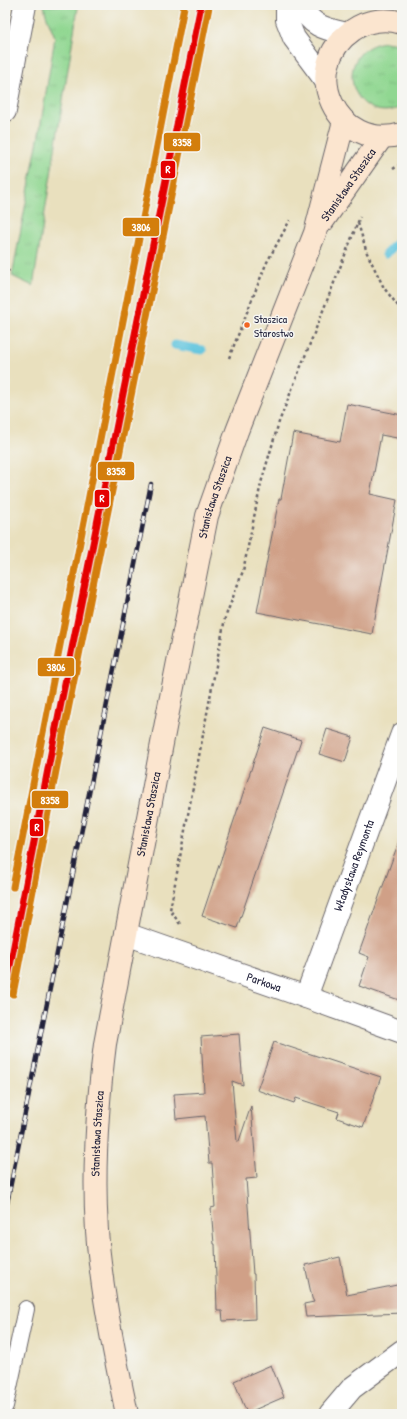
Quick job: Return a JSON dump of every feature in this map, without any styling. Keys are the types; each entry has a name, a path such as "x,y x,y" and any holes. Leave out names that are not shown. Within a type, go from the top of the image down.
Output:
{"street":[{"path":"5,111 25,5"},
{"path":"287,5 287,20 294,38 326,81"},
{"path":"301,5 306,14 321,28 347,34"},
{"path":"392,136 368,135 356,130 344,121 335,110 328,96 326,81 327,68 331,55 338,43 371,13 386,20 402,23"},
{"name":"Stanisława Staszica","path":"128,1414 107,1315 100,1270 96,1165 101,1078 105,1044 207,516 242,416 315,233 344,121"},
{"name":"Stanisława Staszica","path":"315,233 392,136"},
{"name":"Władysława Reymonta","path":"306,997 402,734"},
{"name":"Parkowa","path":"126,934 402,1032"},
{"path":"330,1414 352,1388 402,1351"}],"lane":[{"path":"5,1406 26,1309"}],"path":[{"path":"392,169 402,163"},
{"path":"181,953 186,932 170,910 225,618 243,571 261,483 279,422 360,216"},
{"path":"358,223 367,253 384,288 402,311"},
{"path":"5,276 9,270"}],"green space":[{"path":"44,5 78,5 78,7 33,286 12,276 40,129 55,37 46,15"},
{"path":"385,42 402,46 402,107 384,111 370,107 359,98 353,86 352,72 357,59 368,48"}],"building":[{"path":"347,404 402,415 402,439 381,435 370,494 397,500 372,634 257,612 279,499 281,499 293,433 340,442"},
{"path":"265,728 301,740 237,928 202,916"},
{"path":"327,729 353,737 345,762 319,754"},
{"path":"399,841 402,841 402,1001 359,986 369,957 359,953"},
{"path":"239,1034 243,1085 232,1081 237,1142 239,1141 251,1106 257,1178 246,1179 254,1274 255,1319 223,1321 222,1311 217,1311 215,1244 211,1208 215,1207 212,1163 209,1163 205,1116 176,1119 174,1094 204,1092 201,1037"},
{"path":"274,1042 381,1077 363,1127 337,1118 339,1112 296,1098 294,1103 257,1090"},
{"path":"340,1257 347,1295 402,1284 402,1313 306,1317 304,1304 314,1302 305,1265"},
{"path":"271,1365 284,1397 247,1413 234,1381"}],"waterway":[{"path":"386,254 402,237"},
{"path":"175,345 202,350"}],"railway":[{"path":"5,1213 151,484"}],"transit line":[{"name":"R","path":"5,992 53,743 201,5"},
{"name":"3806","path":"13,887 184,7"},
{"name":"8358","path":"13,994 61,745 209,7"}],"place":[{"name":"Staszica Starostwo","path":"247,325"}]}
